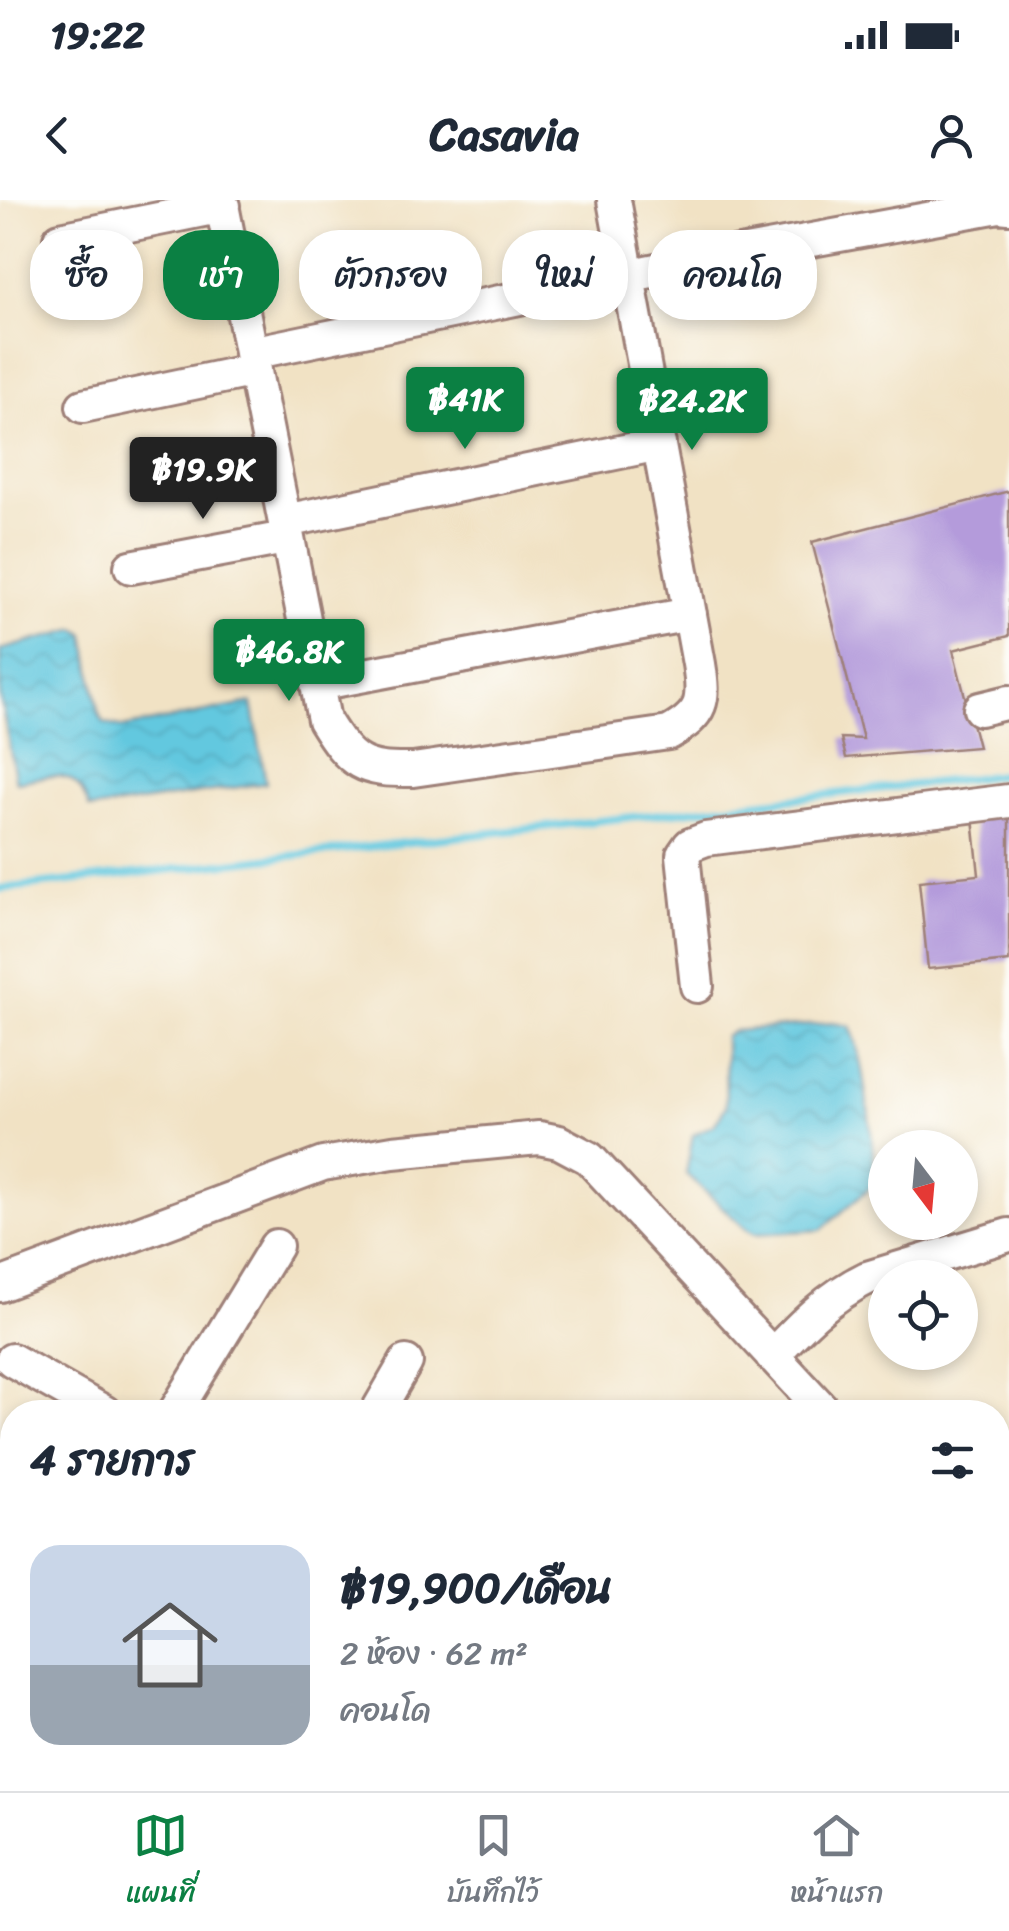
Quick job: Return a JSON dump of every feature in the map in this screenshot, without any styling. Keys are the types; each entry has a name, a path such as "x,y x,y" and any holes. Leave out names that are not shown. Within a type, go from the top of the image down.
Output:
{"street":[{"path":"614,200 620,230"},
{"path":"100,230 222,203 324,720 355,763 379,770 413,770 668,733 688,722 700,707 703,689 628,276 1004,204"},
{"path":"83,406 253,361 502,305"},
{"path":"131,567 659,444"},
{"path":"317,684 690,614"},
{"path":"696,986 684,878 684,855 690,844 706,838 1009,800"},
{"path":"0,1285 324,1164 428,1148 539,1138 560,1142 590,1158 814,1400"},
{"path":"772,1356 808,1319 866,1278 1009,1235"},
{"path":"182,1400 276,1246"},
{"path":"12,1360 83,1400"},
{"path":"383,1400 406,1362"}],"water":[{"path":"76,629 85,634 99,714 104,723 123,728 252,703 266,783 94,809 89,808 84,794 70,779 51,776 16,782 0,696 0,650"},
{"path":"832,1023 850,1026 871,1129 868,1189 821,1230 755,1234 686,1174 693,1135 715,1124 726,1106 725,1037 734,1031"}],"building":[{"path":"1009,491 1009,636 953,650 978,747 846,758 841,738 863,739 812,542"},
{"path":"1009,814 1009,961 928,969 919,881 979,875 973,818"}],"waterway":[{"path":"0,889 1009,774"}]}
